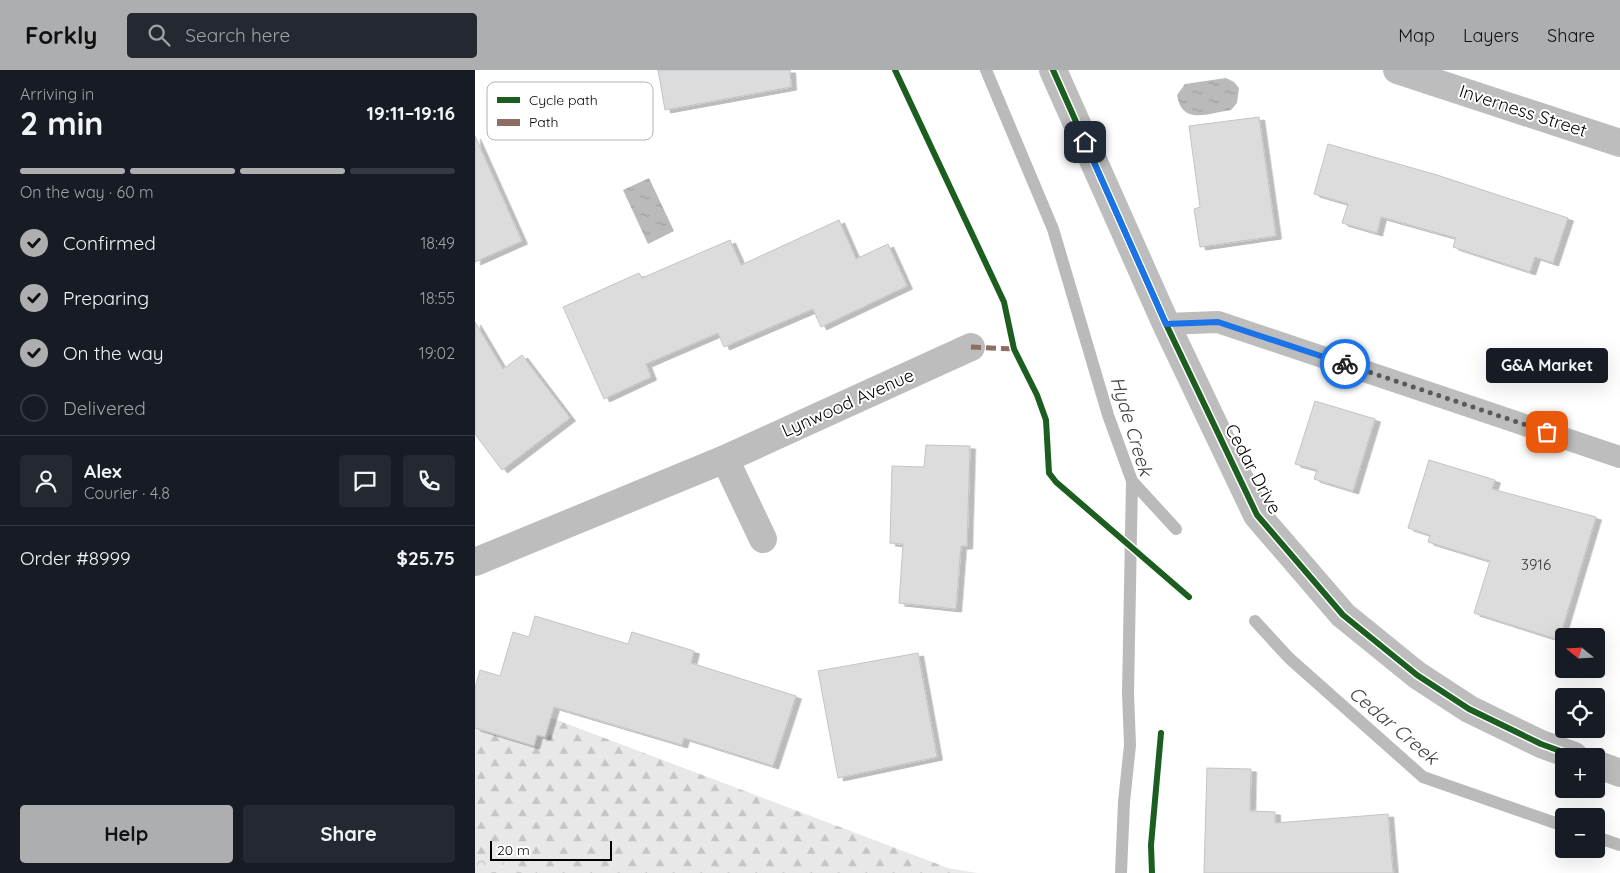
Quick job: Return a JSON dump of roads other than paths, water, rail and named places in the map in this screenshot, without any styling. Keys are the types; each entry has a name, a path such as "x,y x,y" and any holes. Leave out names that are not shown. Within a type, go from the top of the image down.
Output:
{"street":[{"name":"Cedar Drive","path":"1053,70 1166,324 1257,515 1343,615 1417,675 1469,709 1555,749"},
{"name":"Inverness Street","path":"1397,70 1620,143"},
{"name":"Lynwood Avenue","path":"475,562 725,459 971,347"},
{"path":"725,459 763,539"}],"lane":[{"path":"1166,324 1218,322 1620,457"}],"water":[{"path":"1226,78 1234,82 1239,88 1237,103 1231,110 1205,115 1190,114 1184,111 1177,95 1185,84"},
{"path":"649,178 674,231 648,244 623,190"}],"waterway":[{"name":"Hyde Creek","path":"986,70 1053,229 1108,415 1132,481 1128,693 1130,745 1124,802 1121,873"},
{"name":"Cedar Creek","path":"1132,481 1176,529"},
{"name":"Cedar Creek","path":"1255,621 1289,658 1423,777 1555,823"},
{"name":"Cedar Creek","path":"1605,840 1620,845"}],"place":[{"name":"G&A Market","path":"1547,432"}]}
